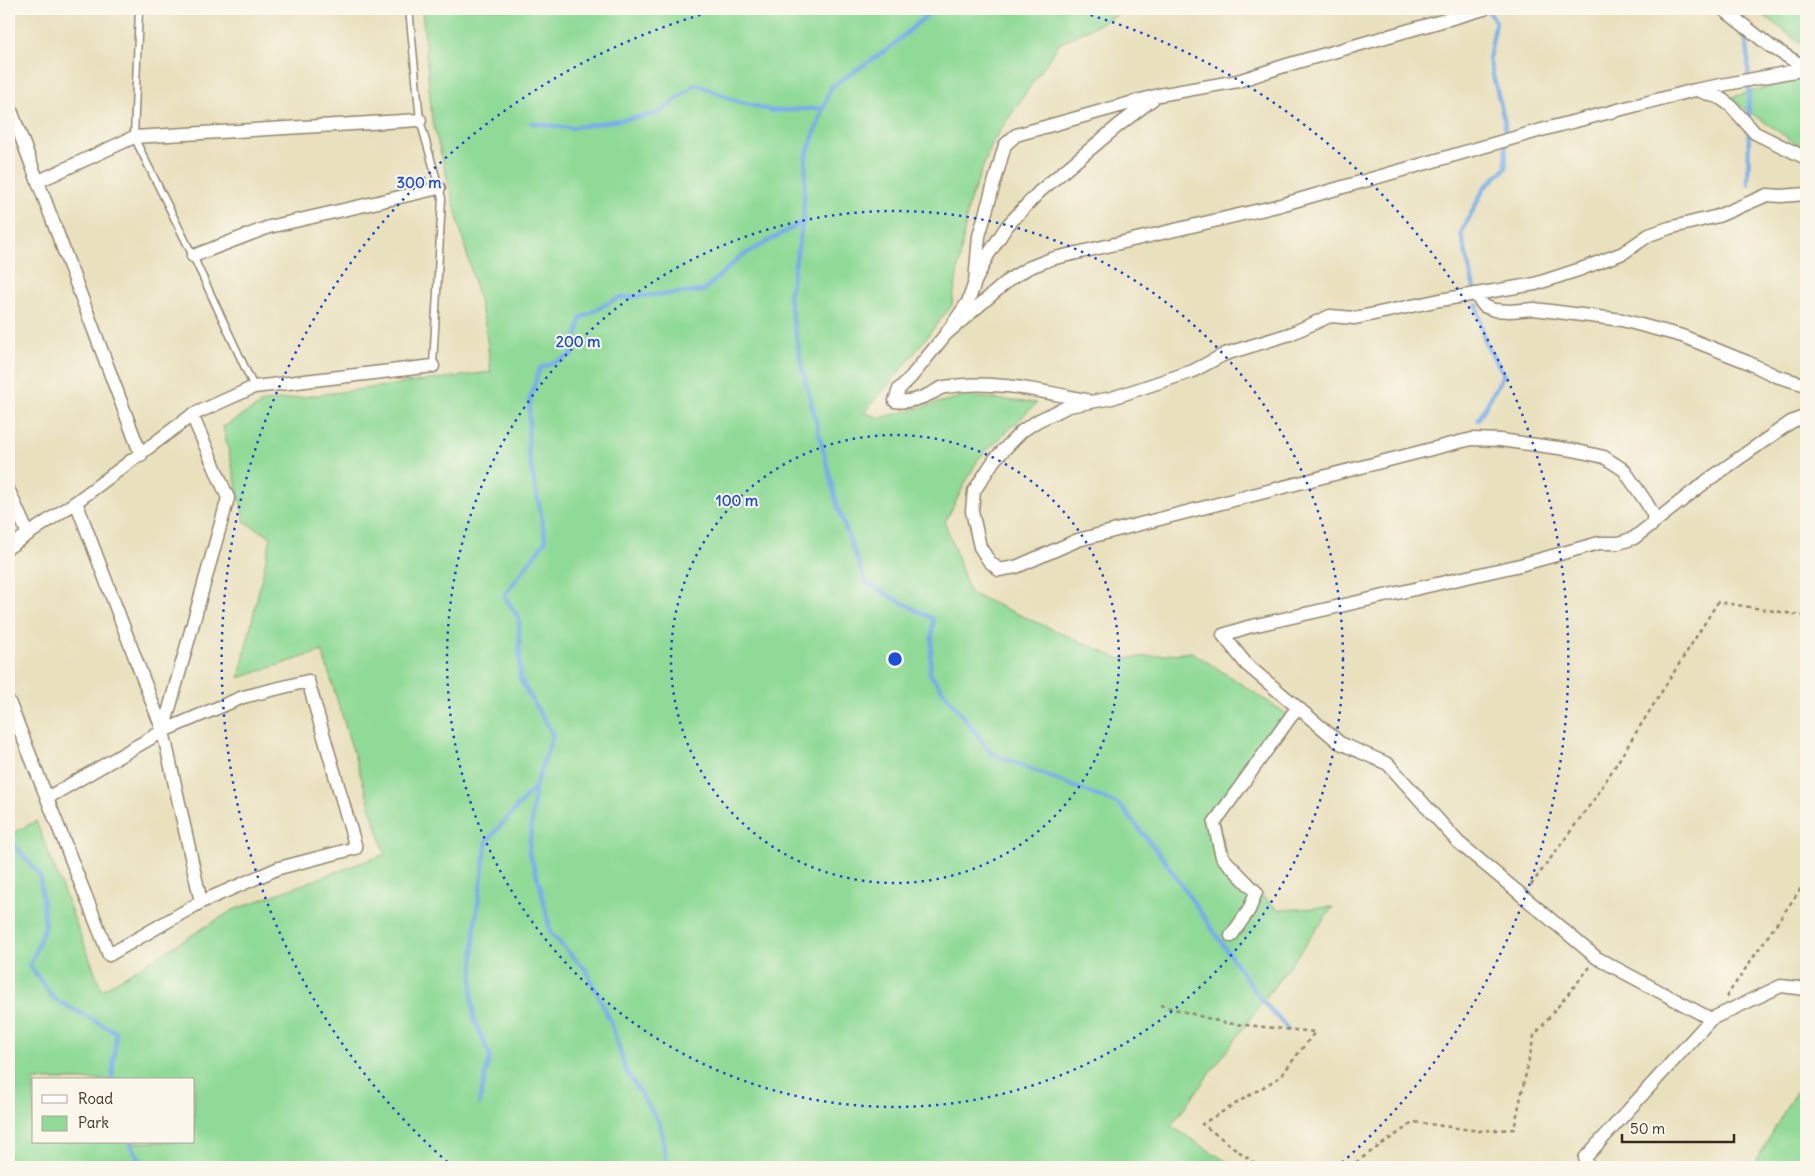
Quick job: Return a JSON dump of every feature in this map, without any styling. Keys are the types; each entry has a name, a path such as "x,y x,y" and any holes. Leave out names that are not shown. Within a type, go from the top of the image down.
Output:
{"street":[{"path":"974,282 978,236 1005,145 1016,135 1159,95 1238,82 1287,65 1484,9"},
{"path":"1723,9 1770,46 1806,68"},
{"path":"946,334 1010,279 1028,268 1051,259 1277,206 1545,129 1695,90 1806,68"},
{"path":"1695,90 1720,98 1731,106 1755,133 1806,158"},
{"path":"1094,401 1035,390 986,384 944,387 905,402 895,402 899,389 912,377 946,334 968,302 974,282 988,255 1007,226 1039,192 1112,130 1159,95"},
{"path":"9,105 141,454"},
{"path":"38,181 134,137 420,120"},
{"path":"193,256 269,227 439,188"},
{"path":"1651,526 1654,516 1646,502 1624,470 1604,457 1573,450 1500,440 1472,439 1078,540 1016,567 999,570 989,561 980,547 972,511 974,491 994,459 1022,431 1039,420 1069,406 1112,398 1193,371 1225,354 1290,334 1330,316 1355,318 1535,284 1581,270 1623,253 1649,235 1718,216 1767,195 1806,194"},
{"path":"1475,294 1484,306 1494,310 1534,309 1622,320 1682,336 1747,362 1776,376 1806,385"},
{"path":"9,547 76,502 192,415 254,387 433,366"},
{"path":"163,731 228,498 192,415"},
{"path":"1711,1019 1597,958 1458,842 1388,764 1340,743 1246,665 1222,635 1248,627 1520,565 1599,543 1619,543 1634,538 1708,480 1791,422 1806,416"},
{"path":"9,491 28,534"},
{"path":"76,502 163,731 202,902"},
{"path":"9,702 109,955 202,902 279,868 356,848 308,681 243,697 163,731 47,798"},
{"path":"1231,936 1249,910 1256,892 1222,857 1214,822 1297,708"},
{"path":"1589,1167 1585,1158 1711,1019 1781,986 1806,989"}],"lane":[{"path":"139,9 134,137 193,256 254,387"},
{"path":"409,9 420,120 442,198 433,366"}],"path":[{"path":"1523,896 1595,798 1718,602 1806,616"},
{"path":"1711,1019 1806,881"},
{"path":"1349,1167 1414,1122 1480,1132 1514,1129 1534,1036 1597,958"},
{"path":"1160,1004 1225,1023 1315,1032 1280,1077 1202,1124 1260,1167"}],"green space":[{"path":"422,9 1135,9 1117,15 1059,44 993,141 969,203 952,305 897,375 864,412 880,418 964,396 1037,403 978,459 945,522 970,593 1120,659 1192,652 1287,714 1217,818 1230,870 1279,910 1333,907 1171,1126 1235,1167 9,1167 9,835 36,821 102,990 233,910 385,854 322,651 239,678 271,537 245,522 223,427 264,402 491,372 485,324 432,120"},
{"path":"1756,9 1806,9 1806,48"},
{"path":"1806,76 1806,150 1729,98"},
{"path":"1806,1073 1806,1167 1753,1167"}],"waterway":[{"path":"927,9 926,16 888,49 831,87 806,157 803,222 789,298 802,367 838,508 866,583 933,619 930,674 991,753 1120,805 1165,861 1259,997 1288,1029"},
{"path":"1475,292 1461,233 1485,187 1506,168 1505,123 1489,59 1496,22 1487,9"},
{"path":"1741,9 1743,21"},
{"path":"1744,29 1748,52 1749,123"},
{"path":"531,123 570,128 658,114 696,84 731,99 772,111 823,108"},
{"path":"1748,184 1749,131"},
{"path":"667,1167 660,1124 626,1071 611,1022 586,970 551,934 540,885 529,852 535,787 553,735 520,679 519,618 504,596 546,540 528,451 530,399 540,368 572,355 581,318 618,298 703,291 740,257 803,222"},
{"path":"1477,305 1485,343 1504,374 1478,420"},
{"path":"479,1104 490,1056 474,1019 472,994 475,924 487,841 535,787"},
{"path":"9,836 12,843 40,875 45,926 30,966 54,999 116,1032 112,1078"},
{"path":"131,1144 143,1167"}]}
